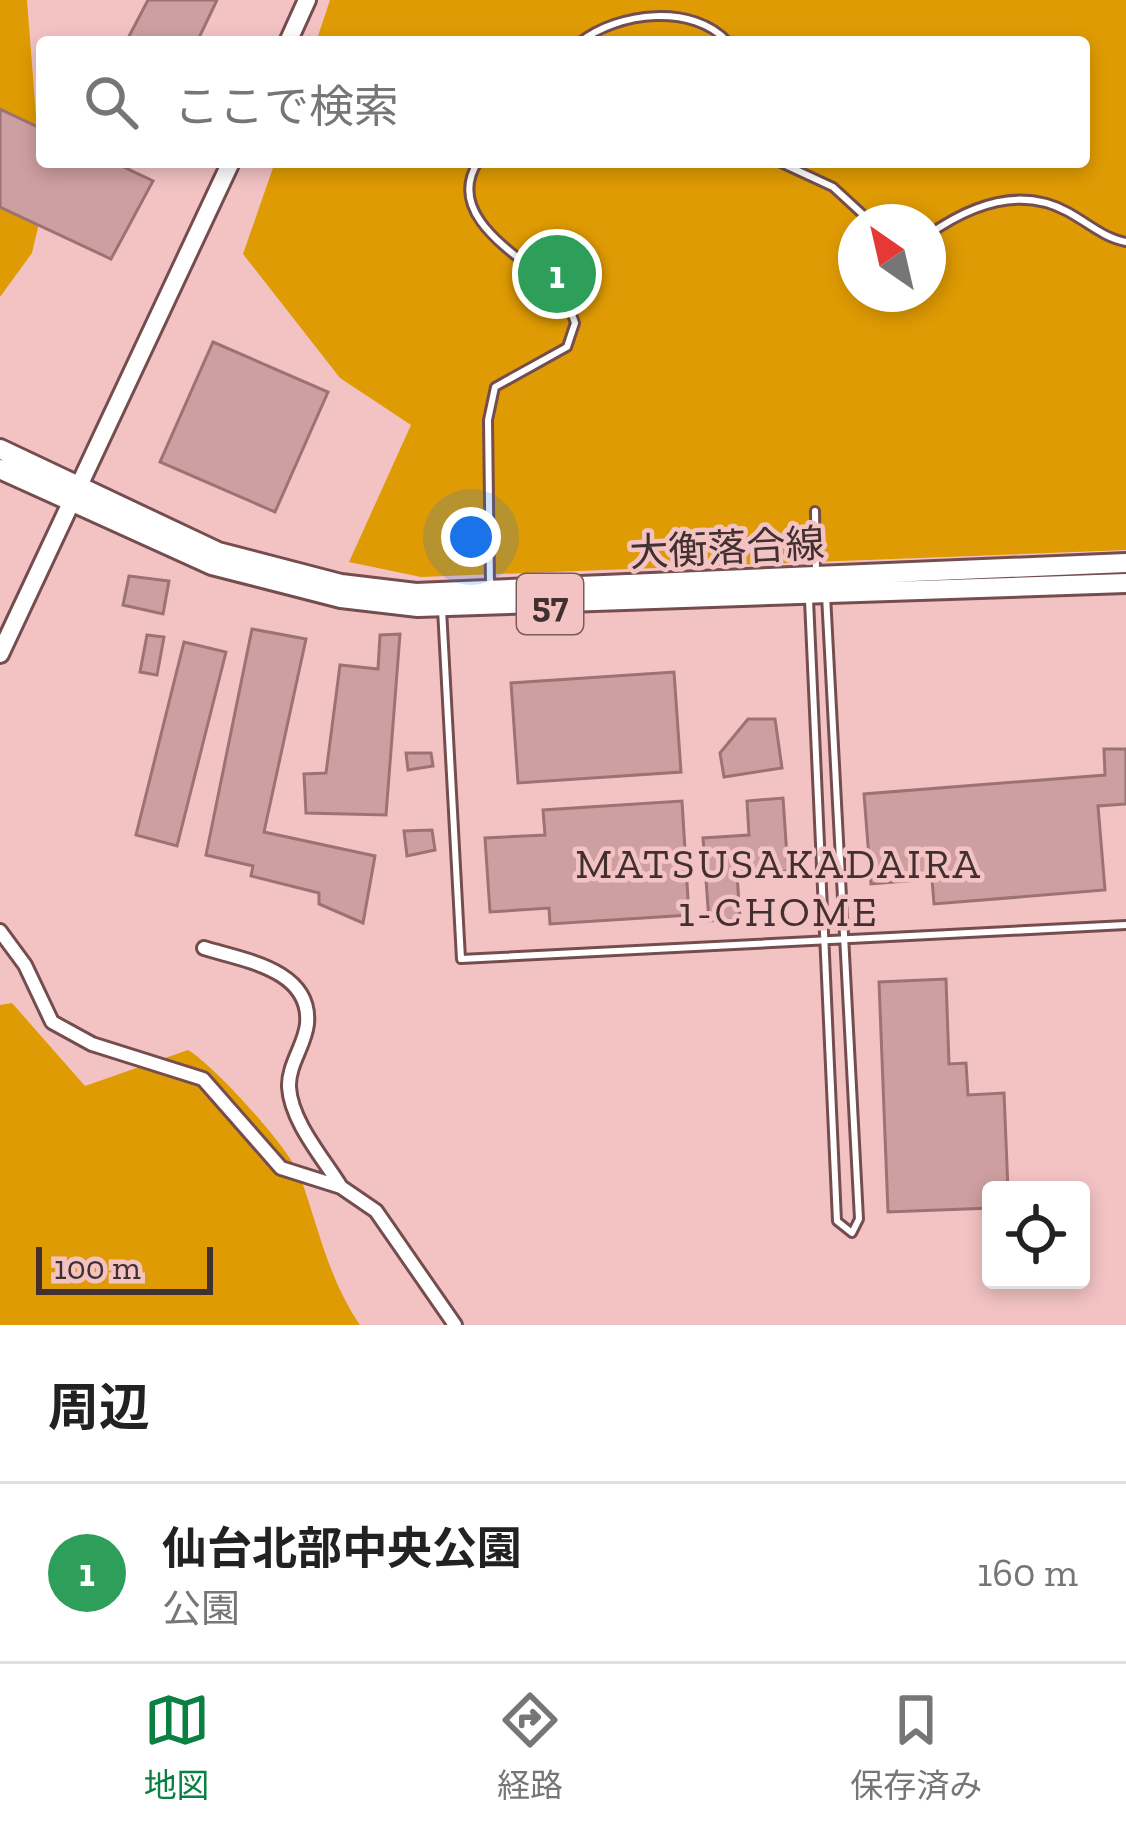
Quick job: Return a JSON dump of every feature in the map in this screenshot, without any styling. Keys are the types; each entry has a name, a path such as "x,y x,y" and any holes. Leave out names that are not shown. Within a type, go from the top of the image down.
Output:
{"main road":[{"name":"大衡落合線","path":"0,449 212,565 341,598 442,607 1126,583"},
{"name":"大衡落合線","path":"0,469 278,571 416,593 1126,562"}],"street":[{"path":"291,36 308,0"},
{"path":"0,653 228,168"},
{"path":"0,931 25,965 52,1022 92,1044 203,1079 281,1168 341,1187 376,1211 455,1325"},
{"path":"203,948 286,976 299,992 308,1026 289,1087 302,1123 341,1187"}],"lane":[{"path":"590,36 609,25 658,17 693,19 719,36"},
{"path":"476,168 470,187 485,227 505,251 562,295 575,323 567,347 495,387 488,420 490,593"},
{"path":"792,168 833,187 851,204"},
{"path":"946,224 973,208 1015,200 1059,207 1126,242"},
{"path":"815,511 825,943 837,1221 852,1232 859,1219 817,576"},
{"path":"442,607 461,959 1126,925"}],"shaded area":[{"path":"0,0 27,0 36,168 40,168 43,206 32,253 0,297"},
{"path":"330,0 1126,0 1126,550 421,577 349,562 411,425 340,378 243,254 273,168 1090,168 1090,36 318,36"},
{"path":"12,1003 85,1086 188,1050 215,1072 293,1163 332,1271 360,1325 0,1325 0,1005"}],"building":[{"path":"148,0 217,0 200,36 129,36"},
{"path":"0,109 36,126 36,168 126,168 153,181 111,259 0,207"},
{"path":"213,342 328,392 275,512 160,462"},
{"path":"129,576 169,581 163,614 123,605"},
{"path":"252,629 306,639 264,832 375,856 363,923 319,904 319,893 251,876 253,866 206,855"},
{"path":"400,634 386,815 306,813 304,774 326,773 340,665 378,669 380,635"},
{"path":"147,635 164,637 157,675 140,672"},
{"path":"184,642 226,652 177,846 136,835"},
{"path":"674,672 681,772 518,783 511,683"},
{"path":"748,719 775,719 782,768 724,777 720,753"},
{"path":"1104,749 1126,749 1126,804 1098,806 1105,890 934,904 932,879 871,884 864,794 1105,775"},
{"path":"406,753 431,753 433,766 408,770"},
{"path":"783,798 788,871 737,874 740,919 709,921 703,838 749,835 747,801"},
{"path":"682,801 689,915 550,924 549,908 490,912 485,838 545,835 543,810"},
{"path":"432,830 435,850 407,856 404,831"},
{"path":"946,979 949,1064 966,1063 968,1095 1004,1093 1008,1181 982,1181 982,1208 888,1212 879,982"}],"place":[{"name":"仙台北部中央公園","path":"557,274"}],"district":[{"name":"MATSUSAKADAIRA 1-CHOME","path":"779,887"}]}
